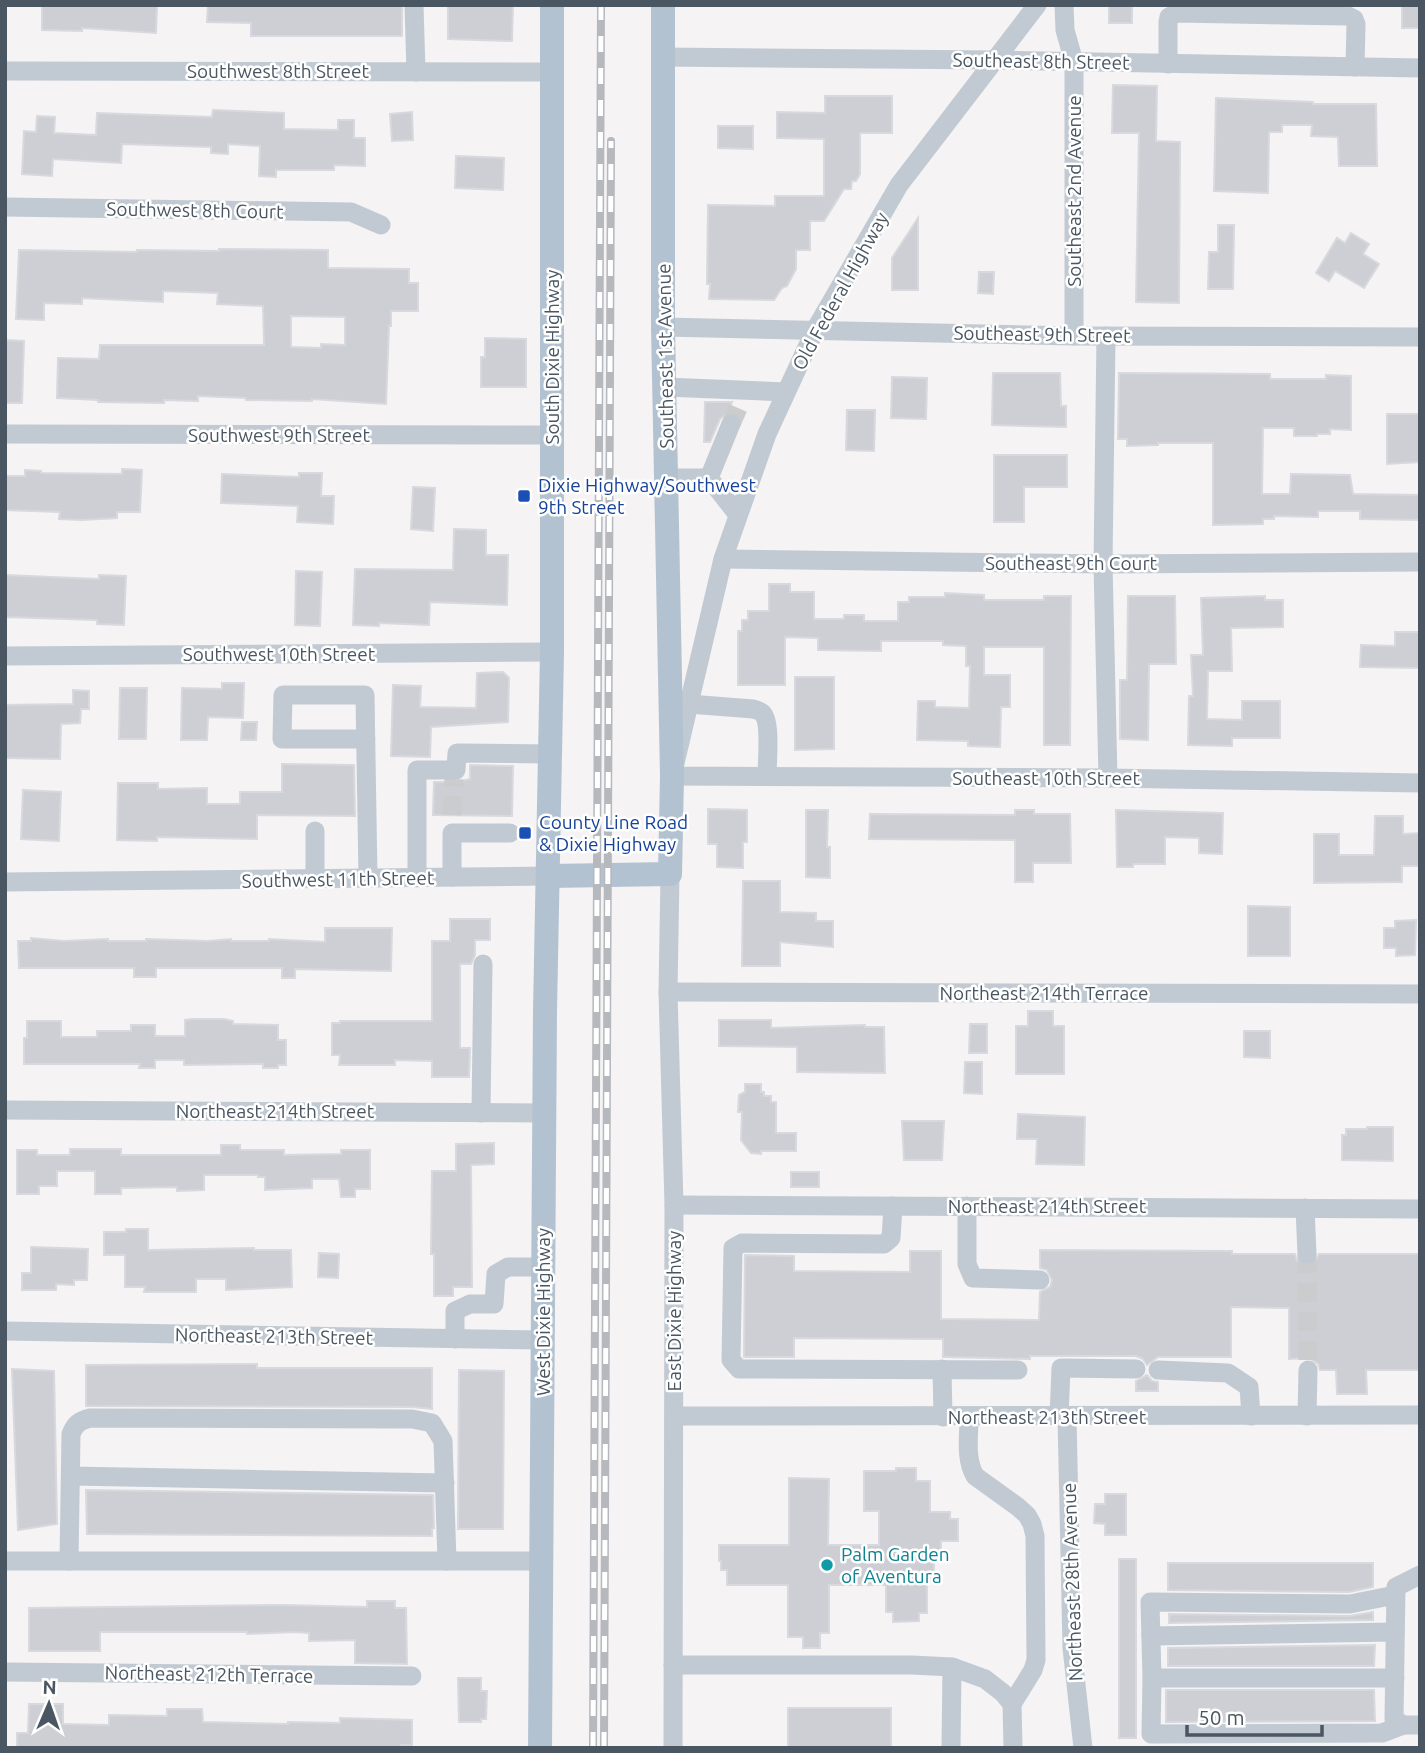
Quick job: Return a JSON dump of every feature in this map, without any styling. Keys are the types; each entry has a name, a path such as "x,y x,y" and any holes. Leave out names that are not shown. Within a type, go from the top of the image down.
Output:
{"main road":[{"name":"South Dixie Highway","path":"549,876 553,435 552,5"},
{"name":"Southeast 1st Avenue","path":"663,5 663,327 672,776 670,874"},
{"name":"Southwest 11th Street","path":"549,876 670,874"},
{"name":"West Dixie Highway","path":"540,1748 544,1113 549,876"}],"street":[{"path":"414,5 416,72"},
{"name":"Old Federal Highway","path":"672,776 723,559 766,434 815,330 899,185 1037,5"},
{"name":"Southeast 2nd Avenue","path":"1064,5 1065,30 1074,62 1074,336"},
{"path":"1167,64 1168,22 1169,17 1177,13 1348,16 1354,19 1356,24 1355,67"},
{"name":"Southeast 8th Street","path":"663,57 1420,68"},
{"name":"Southwest 8th Street","path":"5,71 551,72"},
{"name":"Southwest 8th Court","path":"5,206 351,212 382,225"},
{"name":"Southeast 9th Street","path":"663,327 1074,336 1420,337"},
{"path":"1106,336 1103,564 1108,778"},
{"path":"664,387 738,407 786,392"},
{"path":"709,478 738,407"},
{"name":"Southwest 9th Street","path":"5,434 553,435"},
{"path":"666,478 709,478"},
{"path":"709,478 738,515"},
{"name":"Southeast 9th Court","path":"723,559 1103,564 1420,562"},
{"name":"Southwest 10th Street","path":"5,656 552,652"},
{"path":"366,739 282,739 283,695 365,695 366,739 368,878"},
{"path":"689,704 761,712 765,716 767,726 767,776"},
{"path":"417,877 417,770 455,774 457,753 551,754"},
{"name":"Southeast 10th Street","path":"672,776 1420,783"},
{"path":"452,877 452,824 510,832"},
{"path":"315,831 315,879"},
{"name":"East Dixie Highway","path":"670,874 668,992 674,1205 673,1748"},
{"name":"Southwest 11th Street","path":"5,882 549,876"},
{"path":"481,1113 483,964"},
{"name":"Northeast 214th Terrace","path":"668,992 1420,993"},
{"name":"Northeast 214th Street","path":"5,1110 544,1113"},
{"name":"Northeast 214th Street","path":"674,1205 1420,1209"},
{"path":"893,1206 891,1238 884,1244 742,1243 733,1248 731,1360 739,1369 1018,1370"},
{"path":"967,1206 967,1264 973,1278 1040,1280"},
{"path":"1305,1208 1307,1254"},
{"path":"455,1339 456,1311 470,1304 494,1304 496,1274 508,1268 543,1267"},
{"name":"Northeast 213th Street","path":"5,1331 542,1340"},
{"name":"Northeast 28th Avenue","path":"1083,1748 1072,1648 1061,1368 1136,1369"},
{"path":"942,1369 943,1417"},
{"path":"1158,1370 1228,1373 1249,1387 1251,1416"},
{"path":"1307,1416 1308,1370"},
{"name":"Northeast 213th Street","path":"674,1416 1420,1415"},
{"path":"969,1417 970,1468 975,1476 1027,1515 1035,1536 1036,1660 1033,1670 1012,1704 1013,1748"},
{"path":"69,1561 71,1434 80,1420 90,1418 412,1419 432,1423 443,1441 447,1561"},
{"path":"71,1476 445,1483"},
{"path":"5,1561 541,1561"},
{"path":"1411,1725 1394,1719 1395,1587 1420,1575"},
{"path":"1395,1595 1350,1604 1150,1602 1152,1734 1382,1733 1411,1725"},
{"path":"1151,1636 1395,1632"},
{"path":"673,1665 952,1667 985,1679 1012,1704"},
{"path":"951,1748 952,1667"},
{"name":"Northeast 212th Terrace","path":"5,1672 412,1676"},
{"path":"1152,1678 1395,1678"}],"building":[{"path":"42,5 157,5 156,33 82,28 82,31 42,30"},
{"path":"208,5 402,5 402,36 251,36 251,23 207,22"},
{"path":"448,5 513,5 512,41 448,39"},
{"path":"1109,5 1132,5 1132,23 1109,23"},
{"path":"1402,5 1420,5 1420,28 1402,28"},
{"path":"1113,85 1157,86 1156,141 1180,142 1179,303 1136,302 1139,133 1112,133"},
{"path":"825,96 892,96 892,133 860,133 860,174 856,181 852,181 851,189 844,189 824,221 810,221 810,250 796,250 796,269 787,286 782,288 774,300 709,299 708,205 775,206 775,196 824,196 824,139 777,138 777,112 825,113"},
{"path":"1216,98 1313,104 1376,104 1377,166 1339,166 1338,137 1311,136 1312,125 1282,125 1282,132 1269,132 1268,193 1214,191"},
{"path":"213,110 284,113 284,129 338,130 338,120 354,120 354,138 365,138 365,166 334,165 334,170 276,170 276,177 259,176 260,146 228,144 228,154 211,153 211,147 122,144 121,163 53,159 52,176 22,174 24,131 36,132 37,116 55,117 54,133 96,135 97,113 212,117"},
{"path":"412,112 413,140 392,141 390,114"},
{"path":"718,126 753,126 753,149 718,148"},
{"path":"456,156 504,158 503,190 455,188"},
{"path":"918,218 918,290 892,290 892,258"},
{"path":"1218,225 1234,225 1233,289 1208,289 1209,252 1218,252"},
{"path":"1351,233 1369,244 1363,254 1379,264 1364,288 1335,271 1329,281 1316,273 1337,238 1345,243"},
{"path":"19,250 328,250 328,268 409,269 409,283 418,283 418,311 391,311 386,404 198,396 198,401 164,400 164,403 57,398 58,358 99,359 100,345 264,345 263,306 217,304 218,293 163,291 163,302 82,298 82,304 44,303 44,320 16,319","holes":["291,316 345,317 345,345 321,344 321,348 291,347"]},
{"path":"979,272 994,272 993,294 978,293"},
{"path":"485,338 526,339 526,387 481,387 481,357 485,357"},
{"path":"5,340 24,341 22,403 5,403"},
{"path":"993,373 1060,373 1061,406 1066,406 1066,427 992,425"},
{"path":"1119,373 1270,374 1270,379 1351,376 1351,430 1330,429 1330,434 1294,436 1294,428 1263,428 1262,494 1290,494 1291,474 1350,475 1353,494 1420,495 1420,520 1360,519 1360,511 1318,511 1318,517 1274,516 1274,519 1263,519 1263,524 1213,525 1213,443 1127,446 1127,439 1118,439"},
{"path":"892,377 927,378 926,419 891,418"},
{"path":"705,402 732,402 728,412 720,419 710,442 704,442"},
{"path":"847,410 875,410 874,451 846,450"},
{"path":"1387,414 1420,414 1420,462 1387,464"},
{"path":"994,455 1067,455 1067,487 1024,487 1024,522 994,522"},
{"path":"122,469 142,470 140,512 117,512 117,518 82,520 59,519 60,512 5,510 5,476 25,476 25,470 41,473 122,474"},
{"path":"299,473 322,473 321,496 334,496 333,524 297,522 298,506 221,503 222,474 299,477"},
{"path":"413,487 435,488 433,531 411,529"},
{"path":"454,529 486,530 486,555 508,555 507,605 430,602 429,625 353,625 355,569 453,570"},
{"path":"296,571 322,572 320,626 295,625"},
{"path":"5,575 99,579 99,575 126,576 124,625 97,624 97,620 5,617"},
{"path":"769,584 790,584 790,592 814,592 814,619 844,619 844,615 864,615 864,621 898,621 898,602 909,602 909,597 945,597 945,593 984,595 984,600 1044,600 1044,596 1071,596 1070,745 1044,745 1044,647 984,647 984,675 1010,675 1010,707 1001,707 1000,747 968,746 968,741 917,740 918,701 935,701 935,707 969,708 970,666 966,666 966,646 943,645 943,641 881,641 881,651 818,650 818,638 785,637 785,685 738,685 738,631 742,631 742,620 748,620 748,611 769,611"},
{"path":"1128,596 1175,596 1176,664 1149,664 1148,740 1120,739 1120,680 1127,680"},
{"path":"1265,596 1265,600 1283,600 1283,627 1231,628 1232,671 1208,671 1207,719 1242,720 1242,701 1280,701 1280,738 1232,738 1232,746 1188,745 1189,696 1193,696 1191,655 1203,655 1201,598"},
{"path":"1395,632 1420,632 1420,668 1360,667 1361,645 1395,646"},
{"path":"503,672 509,678 508,722 431,727 430,757 391,756 393,685 421,686 420,707 476,708 477,673"},
{"path":"795,677 834,677 834,749 795,750"},
{"path":"222,683 244,683 243,718 208,717 207,740 181,740 182,688 222,689"},
{"path":"120,688 147,688 146,739 119,739"},
{"path":"73,690 89,691 89,709 81,709 80,723 61,724 60,759 5,758 5,705 73,704"},
{"path":"242,722 257,722 256,740 241,740"},
{"path":"282,764 354,765 355,816 257,815 257,839 157,837 157,841 117,840 118,783 158,783 158,789 207,788 207,804 240,804 240,792 282,792"},
{"path":"470,765 513,766 512,816 433,815 434,782 470,779"},
{"path":"23,790 61,792 59,841 21,839"},
{"path":"708,809 747,810 747,842 743,842 743,868 717,867 717,844 708,844"},
{"path":"806,810 828,810 830,878 806,877"},
{"path":"1015,810 1034,810 1034,814 1070,814 1071,863 1033,863 1033,882 1015,882 1015,840 869,839 870,814 1015,815"},
{"path":"1116,810 1223,813 1222,854 1199,853 1199,838 1165,837 1165,864 1117,867"},
{"path":"1375,816 1403,816 1403,834 1420,833 1420,866 1402,866 1402,882 1314,883 1314,834 1339,834 1339,855 1374,855"},
{"path":"743,881 780,881 780,912 816,913 816,921 833,921 833,947 780,942 780,966 742,966"},
{"path":"1248,906 1290,907 1290,956 1248,956"},
{"path":"450,919 490,919 490,940 475,940 475,955 471,964 460,964 460,1048 470,1048 469,1077 432,1077 432,1061 395,1060 395,1065 339,1065 340,1055 332,1055 332,1023 432,1021 432,941 450,941"},
{"path":"1416,920 1415,955 1396,956 1396,948 1384,948 1384,928 1395,928 1395,921"},
{"path":"325,928 392,928 391,971 295,969 295,978 282,978 282,968 156,968 156,977 134,977 134,968 19,968 18,941 31,941 31,938 64,941 269,939 325,942"},
{"path":"1028,1011 1053,1011 1053,1026 1064,1026 1064,1074 1016,1074 1016,1026 1028,1026"},
{"path":"224,1019 233,1021 233,1024 278,1025 278,1040 286,1040 286,1065 263,1068 263,1064 184,1065 184,1060 155,1060 155,1068 139,1068 140,1064 24,1064 27,1021 61,1021 61,1037 97,1037 97,1031 131,1031 131,1025 155,1025 155,1036 185,1036 185,1020"},
{"path":"719,1020 771,1020 771,1028 865,1025 884,1027 885,1073 797,1072 797,1047 719,1046"},
{"path":"970,1024 987,1024 987,1053 969,1053"},
{"path":"1244,1031 1270,1031 1270,1058 1244,1057"},
{"path":"965,1062 982,1062 982,1094 964,1093"},
{"path":"745,1084 761,1084 764,1096 771,1096 771,1102 776,1102 776,1133 796,1133 796,1151 751,1153 741,1140 742,1112 738,1112 739,1095 745,1092"},
{"path":"1018,1114 1085,1117 1084,1165 1036,1164 1037,1139 1017,1139"},
{"path":"902,1121 944,1121 942,1160 904,1160"},
{"path":"1393,1127 1393,1161 1342,1160 1342,1135 1346,1135 1346,1129"},
{"path":"494,1143 494,1164 471,1165 472,1287 453,1287 453,1296 434,1296 434,1254 431,1254 432,1171 456,1171 456,1144"},
{"path":"221,1145 240,1145 240,1150 284,1150 284,1155 341,1154 341,1150 370,1150 370,1189 355,1189 355,1197 341,1197 339,1179 312,1179 312,1188 265,1190 265,1177 258,1175 204,1175 204,1190 177,1191 177,1187 121,1188 121,1194 95,1194 95,1171 57,1171 57,1186 39,1186 39,1194 17,1194 17,1150 37,1150 37,1155 70,1155 70,1149 121,1149 121,1155 221,1155"},
{"path":"791,1172 819,1172 819,1187 791,1187"},
{"path":"126,1229 148,1229 148,1250 291,1250 292,1287 226,1290 226,1279 196,1279 196,1292 144,1292 145,1287 125,1287 125,1255 104,1255 104,1232 126,1232"},
{"path":"31,1247 88,1249 87,1280 74,1280 74,1285 56,1284 56,1290 22,1290 22,1273 31,1273"},
{"path":"1040,1250 1295,1254 1297,1261 1307,1266 1314,1264 1319,1254 1420,1254 1420,1370 1366,1370 1367,1394 1337,1394 1336,1370 1320,1370 1318,1364 1309,1358 1289,1359 1289,1308 1231,1307 1231,1357 1158,1357 1147,1365 1143,1359 1136,1356 1030,1356 1030,1359 943,1357 943,1339 794,1338 794,1357 744,1357 745,1255 794,1256 794,1271 910,1272 910,1251 941,1251 941,1319 1039,1320 1040,1292 1050,1287 1052,1280 1047,1270 1040,1268"},
{"path":"319,1253 339,1254 338,1278 318,1277"},
{"path":"257,1364 257,1368 432,1368 432,1409 86,1406 86,1365"},
{"path":"12,1369 54,1371 57,1524 18,1530"},
{"path":"459,1370 504,1371 503,1529 458,1529"},
{"path":"1147,1375 1152,1381 1158,1382 1158,1391 1136,1391 1136,1381"},
{"name":"Palm Garden of Aventura","path":"896,1468 916,1468 916,1481 930,1481 930,1512 950,1512 950,1519 958,1519 958,1541 941,1541 941,1559 934,1559 934,1581 927,1581 927,1613 919,1613 919,1621 893,1622 893,1612 886,1612 886,1585 829,1585 829,1633 820,1633 820,1648 803,1648 803,1637 788,1637 788,1585 727,1585 727,1570 721,1570 719,1561 719,1545 789,1545 789,1478 829,1479 828,1545 879,1545 879,1511 864,1511 864,1471 896,1471"},
{"path":"86,1490 433,1495 434,1528 432,1536 87,1534"},
{"path":"1105,1494 1126,1494 1126,1535 1105,1535 1105,1524 1094,1523 1095,1504 1105,1504"},
{"path":"1119,1559 1136,1559 1136,1738 1119,1738"},
{"path":"1168,1563 1373,1563 1373,1587 1349,1592 1168,1590"},
{"path":"367,1601 395,1601 395,1608 406,1608 407,1664 355,1663 355,1640 309,1641 309,1633 294,1632 100,1632 100,1651 29,1651 29,1608 283,1605 367,1607"},
{"path":"1373,1612 1373,1620 1169,1623 1169,1614 1350,1616"},
{"path":"1375,1645 1374,1666 1168,1666 1168,1648"},
{"path":"458,1678 481,1678 481,1691 487,1691 486,1719 481,1719 481,1722 459,1722"},
{"path":"1166,1690 1374,1690 1375,1721 1166,1722"},
{"path":"29,1704 63,1704 63,1724 109,1725 109,1715 167,1716 167,1709 202,1709 203,1722 288,1724 340,1723 340,1718 412,1720 412,1745 401,1745 401,1748 17,1748 17,1733 28,1733"},
{"path":"788,1708 891,1708 891,1748 788,1748"}],"tunnel":[{"path":"731,424 738,408"},
{"path":"452,815 454,779"},
{"path":"1307,1254 1308,1370"}],"railway":[{"path":"593,1748 601,5"},
{"path":"604,1748 611,141"}],"place":[{"name":"Dixie Highway/Southwest 9th Street","path":"524,496"},
{"name":"County Line Road & Dixie Highway","path":"525,833"},
{"name":"Palm Garden of Aventura","path":"827,1565"}]}
